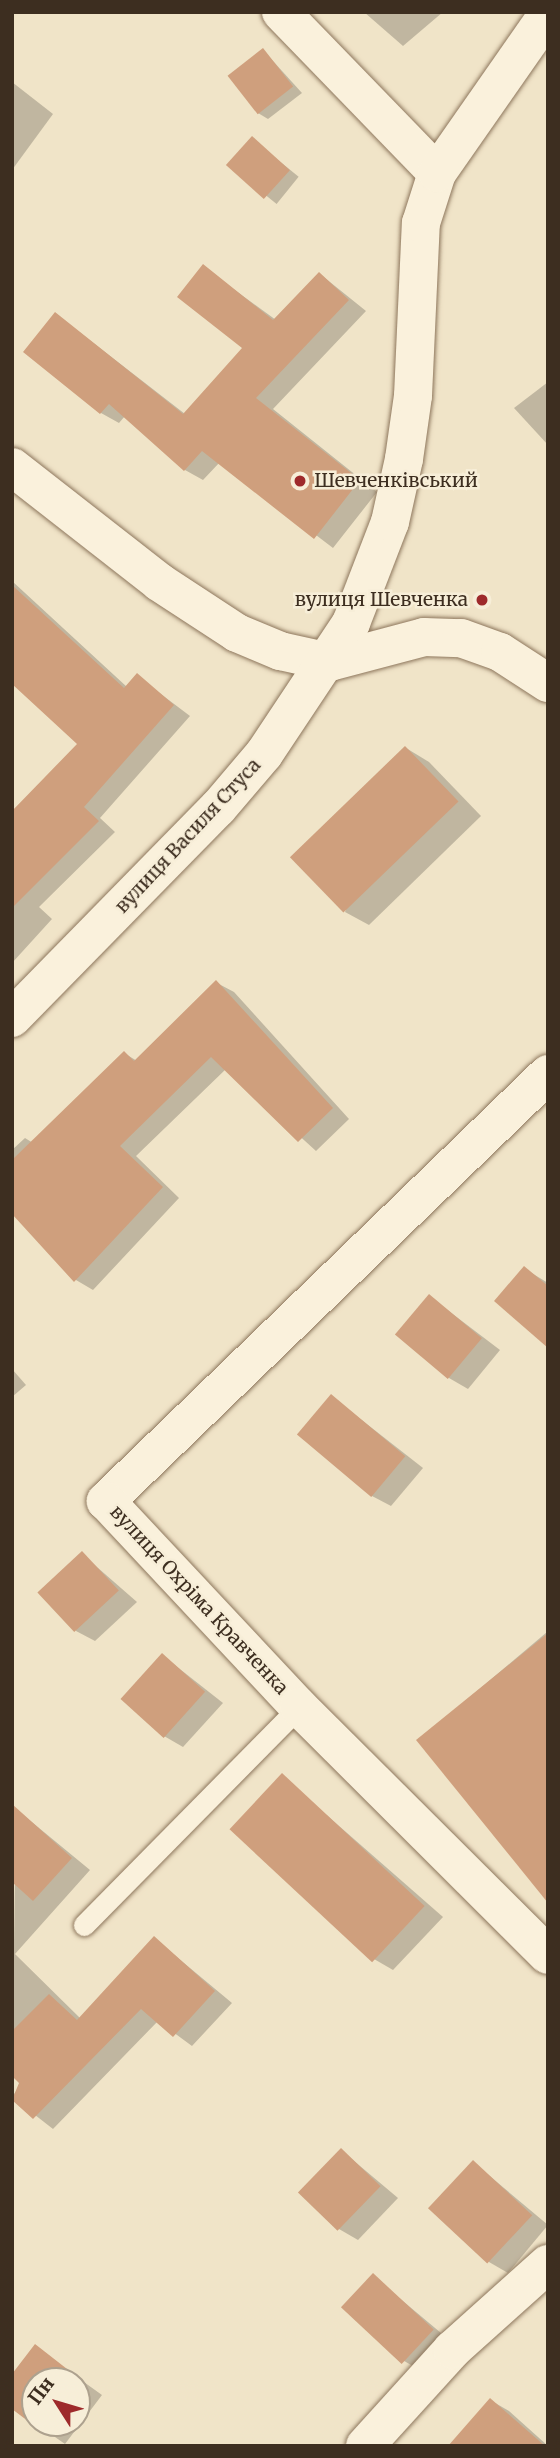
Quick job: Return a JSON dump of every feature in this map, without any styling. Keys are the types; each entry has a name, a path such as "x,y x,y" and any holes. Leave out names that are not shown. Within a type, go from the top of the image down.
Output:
{"street":[{"path":"282,12 437,173"},
{"name":"вулиця Василя Стуса","path":"12,1018 218,808 330,662 371,579 390,522 413,396 421,223 437,173 548,14"},
{"path":"12,467 159,582 237,633 330,662 424,637 461,638 500,652 548,683"},
{"name":"вулиця Охріма Кравченка","path":"548,1074 106,1501 299,1707 548,1955"},
{"path":"365,2446 452,2350 548,2264"}],"lane":[{"path":"84,1925 299,1707"}],"building":[{"path":"263,48 293,87 258,114 228,76"},
{"path":"252,136 290,170 264,199 226,165"},
{"path":"203,264 273,320 319,272 349,300 256,398 360,480 314,539 202,451 184,471 109,404 100,414 23,352 55,312 183,414 242,348 177,297"},
{"path":"12,585 124,688 137,673 174,705 84,807 99,821 12,908 12,811 77,744 12,684"},
{"path":"405,746 458,801 343,913 290,857"},
{"path":"216,980 333,1108 298,1142 211,1057 120,1146 163,1187 74,1282 12,1214 12,1160 124,1051 134,1061"},
{"path":"524,1266 548,1286 548,1348 494,1301"},
{"path":"429,1294 482,1338 448,1379 395,1335"},
{"path":"331,1394 405,1456 371,1497 297,1435"},
{"path":"82,1551 119,1590 74,1632 37,1593"},
{"path":"548,1633 548,1903 416,1740"},
{"path":"162,1653 205,1692 164,1738 121,1699"},
{"path":"282,1773 425,1906 372,1962 229,1829"},
{"path":"12,1804 72,1858 33,1901 12,1882"},
{"path":"154,1936 215,1991 173,2037 141,2009 33,2119 12,2100 19,2083 12,2076 12,2031 49,1994 77,2020"},
{"path":"341,2148 381,2186 337,2231 298,2193"},
{"path":"473,2160 532,2215 487,2264 428,2208"},
{"path":"373,2273 434,2330 402,2364 341,2307"},
{"path":"35,2344 64,2367 21,2367 21,2416 12,2409 12,2374"},
{"path":"490,2398 545,2446 448,2446"}],"place":[{"name":"Шевченківський","path":"300,481"},
{"name":"вулиця Шевченка","path":"482,600"}]}
